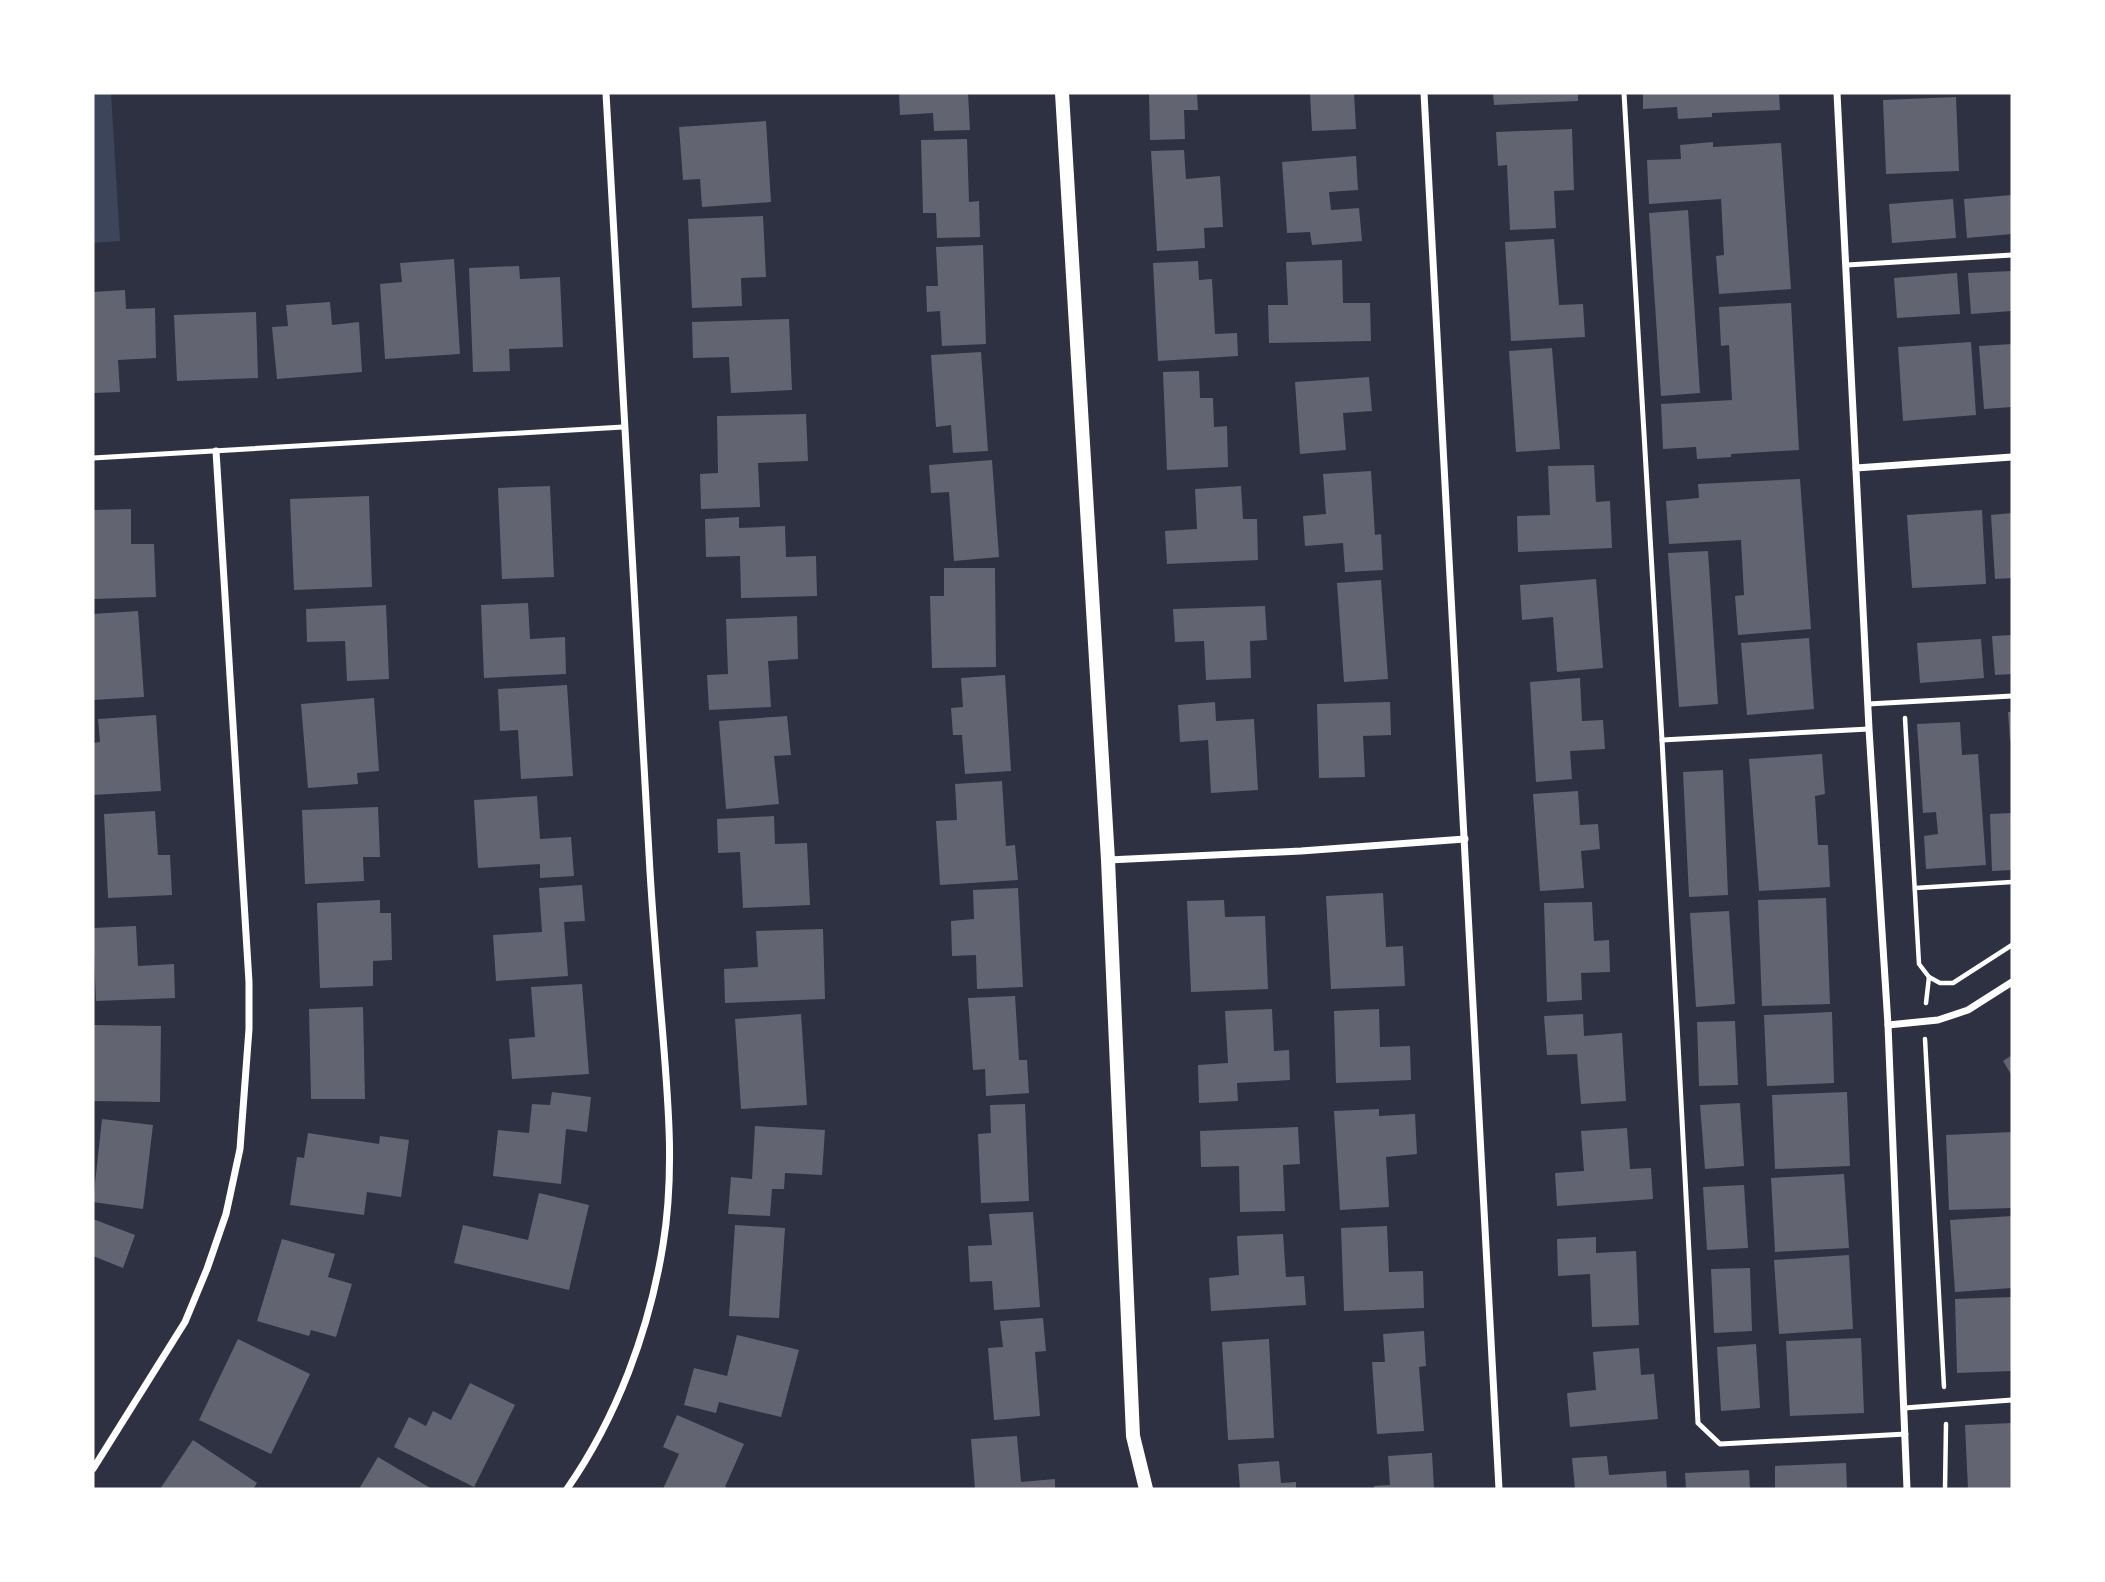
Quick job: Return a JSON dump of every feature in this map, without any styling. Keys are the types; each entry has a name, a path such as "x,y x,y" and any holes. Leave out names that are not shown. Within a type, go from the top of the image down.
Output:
{"main road":[{"path":"1062,93 1108,860 1133,1436 1146,1489"}],"street":[{"path":"568,1489 596,1442 631,1368 650,1307 658,1270 670,1181 669,1111 654,936 606,93"},
{"path":"1424,93 1499,1489"},
{"path":"1836,93 1869,730 1888,1026 1907,1489"},
{"path":"93,1469 185,1322 208,1269 226,1214 240,1149 249,1029 249,982 216,451"},
{"path":"1856,468 2012,457"},
{"path":"1108,860 1301,851 1465,839"},
{"path":"1888,1026 1938,1020 1968,1010 2012,982"}],"lane":[{"path":"1624,93 1698,1423 1720,1444 1906,1434"},
{"path":"1847,265 2012,255"},
{"path":"93,458 623,427"},
{"path":"1868,704 2012,696"},
{"path":"1662,740 1869,730"},
{"path":"1904,1408 2012,1400"}],"path":[{"path":"1904,702 1919,964 1929,977 1940,983 1953,983 2012,945"},
{"path":"1915,888 2012,881"},
{"path":"1929,977 1924,1021 1945,1406 1945,1489"}],"shaded area":[{"path":"93,93 111,93 120,241 93,243"}],"building":[{"path":"899,93 968,93 970,130 934,131 933,113 900,115"},
{"path":"1149,93 1197,93 1198,110 1184,110 1185,139 1150,140"},
{"path":"1310,93 1354,93 1356,129 1312,131"},
{"path":"1493,93 1578,93 1578,101 1494,105"},
{"path":"1643,93 1779,93 1780,110 1712,113 1712,117 1678,119 1677,107 1643,109"},
{"path":"1956,97 1959,171 1886,174 1883,100"},
{"path":"766,121 771,202 702,207 700,179 683,180 679,127"},
{"path":"1572,129 1574,190 1554,191 1556,228 1510,230 1507,165 1498,166 1496,132"},
{"path":"967,139 969,202 979,201 980,237 937,238 936,213 923,213 921,140"},
{"path":"1713,142 1713,147 1781,143 1791,289 1719,294 1716,256 1724,255 1721,199 1649,204 1647,160 1681,159 1680,145"},
{"path":"1184,150 1186,179 1220,176 1223,227 1204,228 1205,248 1157,251 1151,151"},
{"path":"1356,156 1358,190 1329,192 1331,210 1359,208 1362,241 1312,245 1310,232 1287,233 1282,162"},
{"path":"2012,195 2012,234 1967,238 1964,199"},
{"path":"1953,199 1956,238 1892,243 1889,204"},
{"path":"1688,210 1700,393 1661,396 1649,213"},
{"path":"763,216 766,277 741,278 742,306 692,308 688,219"},
{"path":"1554,239 1559,305 1583,304 1585,337 1511,341 1505,242"},
{"path":"983,245 986,344 942,346 940,311 927,312 926,286 938,286 936,247"},
{"path":"454,259 460,354 385,359 380,284 402,282 400,263"},
{"path":"1342,260 1343,303 1370,303 1371,341 1269,343 1268,305 1288,305 1286,262"},
{"path":"1198,261 1199,280 1212,279 1215,334 1237,333 1238,356 1158,361 1153,263"},
{"path":"519,266 520,279 560,277 563,347 509,349 510,371 473,372 469,268"},
{"path":"2012,271 2012,311 1971,314 1968,273"},
{"path":"1957,273 1960,314 1897,318 1894,278"},
{"path":"125,290 126,309 155,308 156,358 118,360 120,392 93,393 93,292"},
{"path":"330,302 332,325 359,322 362,372 277,379 272,327 288,326 286,305"},
{"path":"1791,303 1799,450 1697,459 1696,447 1663,449 1661,404 1732,400 1729,345 1721,346 1719,307"},
{"path":"256,312 258,378 177,381 174,315"},
{"path":"789,319 792,390 731,393 729,357 693,358 692,322"},
{"path":"1971,342 1976,415 1903,421 1898,347"},
{"path":"2012,344 2012,407 1984,409 1979,346"},
{"path":"1552,348 1560,449 1516,452 1509,351"},
{"path":"981,352 988,451 953,453 951,425 936,427 931,355"},
{"path":"1199,371 1200,398 1213,398 1214,427 1227,426 1228,467 1167,470 1163,372"},
{"path":"1369,377 1372,411 1343,413 1346,450 1300,454 1295,382"},
{"path":"806,414 808,461 758,463 760,507 701,509 700,474 718,473 717,416"},
{"path":"992,460 999,557 954,561 949,492 931,493 929,465"},
{"path":"1594,465 1596,502 1610,501 1612,548 1518,552 1517,516 1550,515 1548,466"},
{"path":"1371,471 1375,535 1381,534 1383,570 1345,572 1343,543 1305,546 1303,516 1326,514 1323,474"},
{"path":"1800,479 1811,629 1738,635 1735,596 1744,595 1741,540 1669,544 1666,501 1699,498 1698,484"},
{"path":"550,486 554,577 502,579 498,488"},
{"path":"1241,486 1243,519 1257,519 1258,560 1167,564 1165,531 1197,529 1195,489"},
{"path":"369,496 372,587 294,590 290,499"},
{"path":"131,509 131,544 154,544 156,597 93,599 93,510"},
{"path":"1982,510 1986,584 1912,588 1907,515"},
{"path":"2012,513 2012,578 1995,579 1991,515"},
{"path":"739,517 739,528 785,526 786,557 816,556 817,596 741,598 740,556 706,557 705,519"},
{"path":"1708,551 1718,704 1679,707 1668,553"},
{"path":"944,568 995,568 996,667 932,668 930,596 944,596"},
{"path":"1596,579 1603,668 1557,672 1553,617 1522,620 1520,585"},
{"path":"1381,580 1388,679 1344,682 1337,583"},
{"path":"528,603 530,639 565,637 566,674 484,678 481,605"},
{"path":"386,605 389,679 347,681 345,641 307,642 306,609"},
{"path":"1265,606 1267,640 1250,641 1251,678 1206,680 1204,641 1175,642 1173,609"},
{"path":"138,611 144,697 93,700 93,614"},
{"path":"797,616 798,659 768,661 771,707 709,710 707,675 728,674 726,619"},
{"path":"2012,635 2012,674 1995,675 1992,636"},
{"path":"1809,638 1814,709 1747,715 1741,643"},
{"path":"1981,639 1984,678 1920,683 1917,643"},
{"path":"1005,675 1011,771 965,774 962,735 953,735 951,708 963,707 961,678"},
{"path":"1580,678 1582,721 1603,720 1605,749 1570,751 1572,779 1536,782 1530,682"},
{"path":"567,685 573,776 521,779 518,730 500,731 498,689"},
{"path":"374,698 379,771 357,773 358,784 308,788 301,704"},
{"path":"1215,702 1216,721 1254,719 1258,790 1211,793 1208,740 1180,742 1178,705"},
{"path":"1390,702 1391,735 1363,736 1365,777 1319,778 1317,704"},
{"path":"2008,712 2012,712 2012,741 2010,741"},
{"path":"156,715 161,791 93,795 93,743 100,742 98,719"},
{"path":"787,716 791,755 774,756 779,804 726,809 719,721"},
{"path":"1960,722 1962,755 1978,754 1986,865 1926,869 1924,836 1938,834 1936,812 1923,813 1917,724"},
{"path":"1822,754 1825,794 1815,796 1818,845 1828,845 1830,887 1759,891 1749,759"},
{"path":"1723,770 1728,895 1689,897 1683,772"},
{"path":"1002,781 1006,846 1015,845 1018,880 940,885 936,821 957,820 955,784"},
{"path":"1578,791 1580,825 1598,824 1600,849 1581,851 1584,888 1540,891 1533,794"},
{"path":"537,796 540,839 571,837 574,876 540,878 540,864 478,868 474,800"},
{"path":"378,807 380,857 363,857 364,881 305,884 302,810"},
{"path":"155,811 158,855 170,855 172,895 108,898 104,814"},
{"path":"2012,813 2012,870 1992,871 1990,814"},
{"path":"774,816 775,844 807,843 810,905 743,908 740,852 718,853 717,819"},
{"path":"582,885 585,921 564,922 568,976 496,981 493,935 542,932 539,888"},
{"path":"1018,888 1023,987 977,989 976,955 952,956 951,921 974,919 973,890"},
{"path":"1383,893 1386,947 1403,946 1405,986 1331,989 1326,896"},
{"path":"1826,898 1830,1004 1762,1006 1758,900"},
{"path":"380,900 380,913 391,913 392,960 373,961 373,986 320,988 317,903"},
{"path":"1224,900 1225,917 1265,916 1268,989 1191,992 1187,901"},
{"path":"1592,902 1594,941 1609,940 1610,972 1581,973 1582,1000 1547,1002 1544,903"},
{"path":"1729,911 1735,1004 1696,1007 1690,913"},
{"path":"136,926 138,966 174,964 175,998 96,1001 93,928"},
{"path":"823,929 825,999 725,1003 724,969 758,967 756,931"},
{"path":"582,984 589,1074 512,1079 509,1039 535,1037 531,987"},
{"path":"1015,996 1019,1060 1027,1060 1029,1093 986,1096 985,1069 973,1070 968,998"},
{"path":"363,1007 365,1099 311,1099 309,1009"},
{"path":"1272,1009 1274,1051 1289,1050 1290,1080 1237,1083 1238,1101 1199,1103 1198,1065 1228,1063 1225,1011"},
{"path":"1379,1009 1380,1047 1410,1046 1411,1080 1336,1083 1334,1011"},
{"path":"1832,1012 1834,1083 1767,1086 1764,1015"},
{"path":"801,1014 807,1105 741,1109 735,1019"},
{"path":"1583,1014 1584,1036 1622,1033 1626,1101 1581,1104 1577,1054 1547,1055 1544,1016"},
{"path":"1735,1021 1738,1085 1699,1086 1697,1022"},
{"path":"93,1025 161,1026 160,1102 93,1101"},
{"path":"2012,1055 2012,1076 2003,1061"},
{"path":"552,1092 591,1097 587,1132 566,1129 561,1184 493,1176 498,1130 529,1133 532,1104 550,1105"},
{"path":"1847,1092 1850,1166 1775,1169 1772,1095"},
{"path":"1740,1103 1744,1166 1705,1169 1700,1105"},
{"path":"1025,1104 1029,1201 981,1203 978,1134 991,1133 990,1105"},
{"path":"1379,1109 1379,1116 1415,1114 1417,1154 1386,1157 1389,1207 1340,1210 1334,1111"},
{"path":"102,1119 153,1125 143,1209 93,1202"},
{"path":"755,1126 825,1130 822,1175 785,1173 784,1189 772,1189 770,1216 728,1214 731,1177 752,1179"},
{"path":"1298,1127 1300,1164 1283,1165 1285,1211 1240,1212 1239,1166 1201,1167 1200,1131"},
{"path":"1627,1128 1630,1169 1651,1168 1653,1199 1557,1206 1555,1173 1584,1171 1581,1131"},
{"path":"2012,1132 2012,1208 1949,1210 1946,1135"},
{"path":"308,1133 379,1144 380,1136 409,1140 401,1197 367,1192 364,1215 290,1205 297,1157 304,1158"},
{"path":"1844,1174 1849,1248 1775,1252 1771,1178"},
{"path":"1744,1185 1748,1248 1707,1250 1703,1187"},
{"path":"539,1193 589,1205 569,1290 454,1263 463,1225 528,1240"},
{"path":"1033,1212 1040,1307 994,1310 992,1281 970,1282 968,1246 992,1245 989,1214"},
{"path":"2012,1216 2012,1288 1955,1292 1950,1220"},
{"path":"93,1219 135,1235 123,1268 93,1256"},
{"path":"735,1225 785,1228 779,1318 729,1316"},
{"path":"1387,1226 1389,1272 1423,1271 1424,1308 1344,1311 1341,1228"},
{"path":"1283,1234 1286,1277 1304,1276 1306,1305 1211,1311 1209,1278 1239,1275 1237,1236"},
{"path":"1596,1237 1596,1253 1636,1251 1639,1325 1592,1327 1590,1274 1558,1276 1557,1239"},
{"path":"282,1239 335,1254 328,1277 352,1284 336,1337 311,1330 309,1336 257,1321"},
{"path":"1849,1255 1853,1329 1779,1334 1774,1260"},
{"path":"1750,1268 1752,1331 1714,1333 1711,1269"},
{"path":"2012,1297 2012,1371 1957,1373 1955,1299"},
{"path":"1043,1318 1046,1351 1035,1352 1040,1416 994,1420 988,1348 1003,1347 1000,1321"},
{"path":"1424,1331 1426,1366 1419,1367 1424,1431 1377,1434 1372,1362 1385,1362 1383,1334"},
{"path":"737,1335 799,1350 781,1417 719,1402 716,1413 684,1405 694,1368 727,1376"},
{"path":"1861,1338 1864,1413 1790,1416 1786,1341"},
{"path":"238,1339 310,1374 271,1454 199,1420"},
{"path":"1269,1339 1274,1438 1228,1440 1222,1342"},
{"path":"1756,1344 1760,1408 1721,1411 1717,1347"},
{"path":"1639,1348 1641,1375 1654,1374 1658,1419 1570,1427 1567,1393 1596,1390 1593,1352"},
{"path":"470,1383 515,1405 474,1487 394,1447 409,1417 426,1426 433,1411 451,1420"},
{"path":"677,1415 744,1444 725,1487 731,1489 663,1489 679,1454 663,1447"},
{"path":"2012,1423 2012,1489 1968,1489 1965,1425"},
{"path":"1017,1436 1021,1482 1055,1479 1055,1489 975,1489 971,1439"},
{"path":"193,1440 257,1483 253,1489 160,1489"},
{"path":"1432,1453 1434,1489 1374,1489 1374,1486 1390,1485 1388,1456"},
{"path":"1607,1456 1609,1475 1666,1471 1667,1489 1575,1489 1572,1458"},
{"path":"378,1457 432,1489 359,1489"},
{"path":"1279,1461 1281,1483 1296,1482 1296,1489 1240,1489 1238,1464"},
{"path":"1846,1463 1847,1489 1775,1489 1775,1466"},
{"path":"1749,1470 1750,1489 1686,1489 1685,1473"}]}
